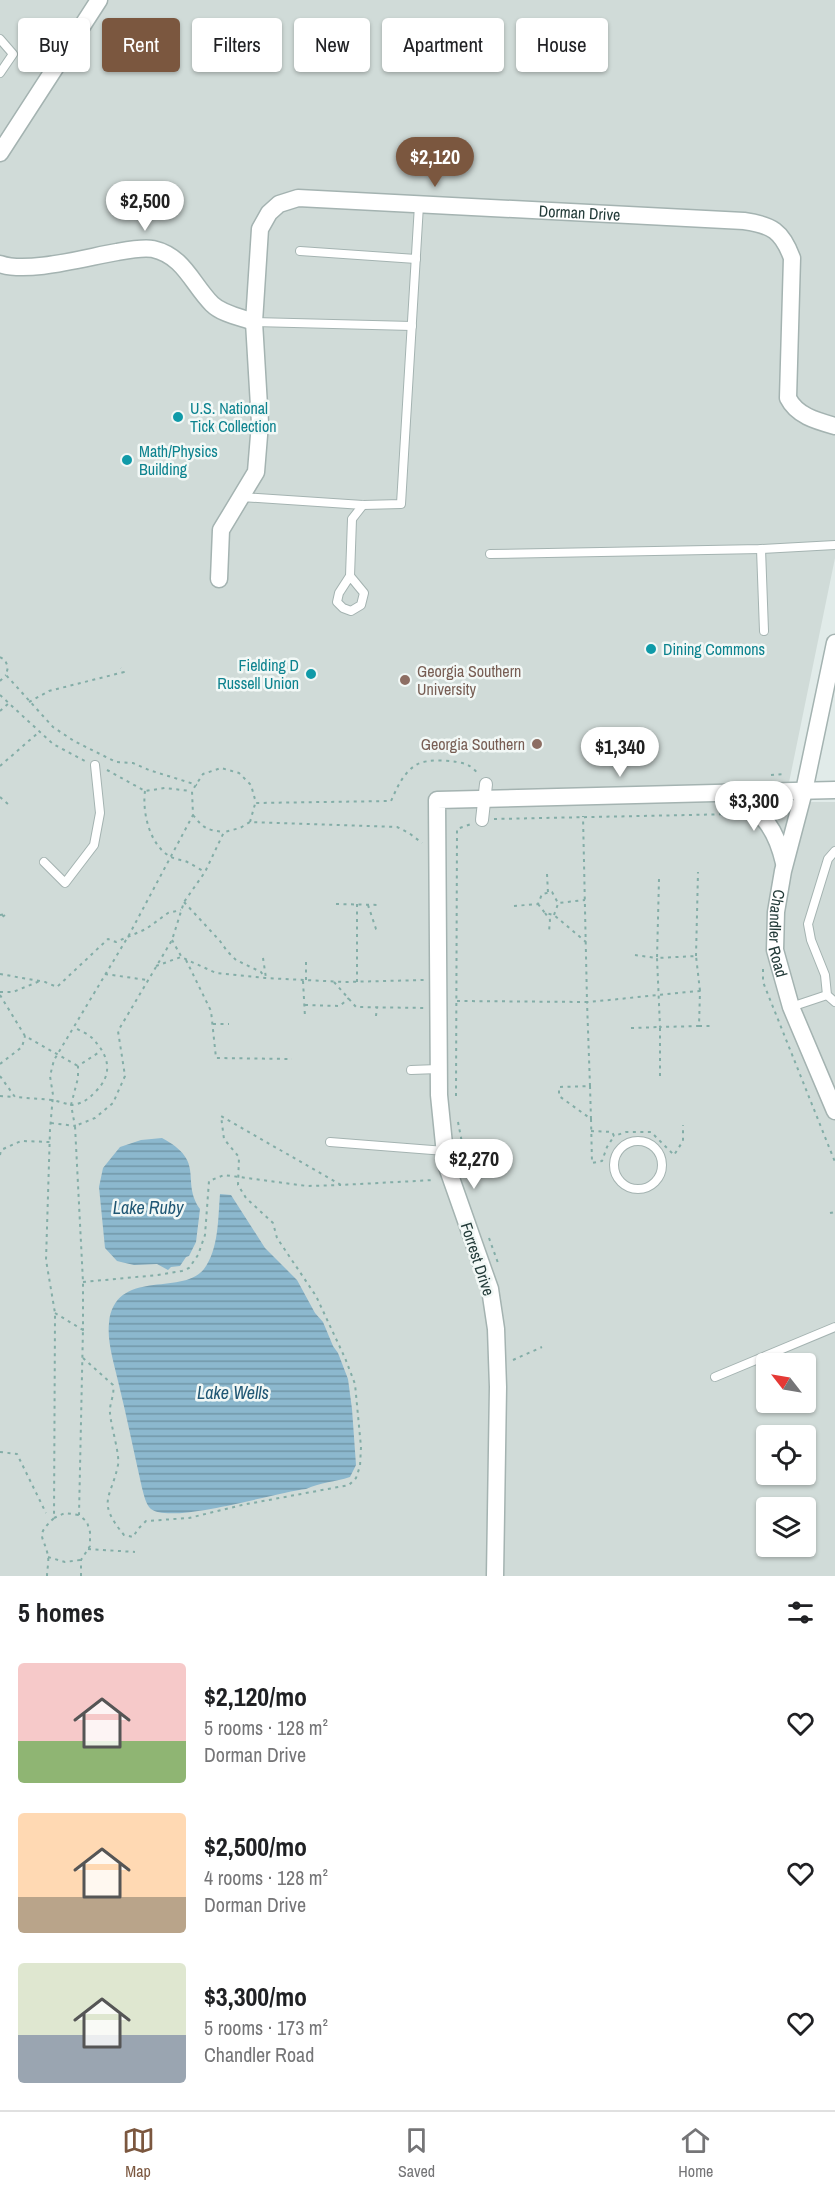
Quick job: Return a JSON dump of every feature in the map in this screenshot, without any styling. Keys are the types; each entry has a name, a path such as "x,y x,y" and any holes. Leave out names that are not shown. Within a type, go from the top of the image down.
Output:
{"street":[{"path":"0,153 99,0"},
{"name":"Dorman Drive","path":"219,579 221,530 256,472 260,423 254,322 260,229 269,213 279,204 298,198 764,223 780,235 792,258 788,398 801,413 835,426"},
{"path":"0,264 18,268 151,248 179,261 212,305 224,312 254,322"},
{"name":"Chandler Road","path":"835,643 804,791 785,864 776,912 775,950 791,1007 835,1111"},
{"path":"482,820 485,791 735,793 835,790"},
{"name":"Forrest Drive","path":"485,791 437,800 438,1069 446,1164 490,1289 496,1329 498,1387 495,1576"},
{"path":"735,793 753,806 772,829 779,842 785,864"}],"lane":[{"path":"0,39 13,54 0,73"},
{"path":"241,497 363,505 401,504 419,205"},
{"path":"300,251 416,259"},
{"path":"254,322 412,326"},
{"path":"350,576 352,519 363,505"},
{"path":"490,554 761,549 835,545"},
{"path":"761,549 764,630"},
{"path":"44,862 65,883 94,845 100,813 94,765"},
{"path":"835,851 828,860 808,924 811,940 825,975 827,995 835,1002"},
{"path":"791,1007 827,995"},
{"path":"411,1070 438,1069"},
{"path":"638,1141 655,1148 662,1165 654,1182 637,1189 620,1182 615,1174 614,1164 621,1148 638,1141"},
{"path":"330,1142 445,1150"},
{"path":"715,1377 835,1327"}],"path":[{"path":"0,657 5,660 8,667 6,675 0,681"},
{"path":"29,702 49,691 124,672 121,669"},
{"path":"6,675 53,727 74,741 116,762 133,763 197,784"},
{"path":"0,711 9,704"},
{"path":"0,766 39,732"},
{"path":"256,803 391,801 402,779 417,764 436,761 456,761 470,765 485,791"},
{"path":"54,1518 55,1313 46,1260 53,1100 50,1076 57,1054 128,937 193,815 192,791 203,774 221,768 239,773 251,785 256,803 250,822"},
{"path":"761,776 785,774"},
{"path":"145,791 143,804 151,832 161,849 171,857 206,872"},
{"path":"0,797 8,804"},
{"path":"456,1095 457,829 482,820 742,813"},
{"path":"193,815 209,831 224,832 240,828 250,822 397,827 410,833 422,843"},
{"path":"583,816 586,1002 592,1163 602,1161 614,1136 626,1132 651,1132 674,1155 683,1142 683,1125"},
{"path":"51,1123 75,1126 95,1118 113,1103 125,1076 118,1031 172,940 180,910 206,872 224,832"},
{"path":"698,872 696,956 700,991 699,1026"},
{"path":"547,874 548,893"},
{"path":"659,879 657,958 660,1077"},
{"path":"538,904 542,894 552,892 558,903 554,915"},
{"path":"558,903 585,900"},
{"path":"184,902 236,960 261,972 266,978"},
{"path":"336,904 379,905"},
{"path":"357,904 357,982"},
{"path":"514,906 538,904"},
{"path":"538,904 550,920 549,932"},
{"path":"368,905 376,929 378,929"},
{"path":"0,974 40,981 57,987 108,939 116,942 146,929 168,913 180,910"},
{"path":"545,913 554,915 586,942"},
{"path":"172,940 181,957"},
{"path":"635,956 657,958 696,956"},
{"path":"156,966 181,957 216,973 266,978 357,982 428,980"},
{"path":"186,958 211,1011 216,1058 292,1059"},
{"path":"263,958 266,978"},
{"path":"305,1017 306,959"},
{"path":"105,974 148,980"},
{"path":"40,981 13,992 0,993 25,1036 78,1066"},
{"path":"334,981 356,1006 427,1007"},
{"path":"457,1001 575,1000 586,1002 700,991"},
{"path":"305,1005 340,1006 349,998"},
{"path":"376,1016 377,1007"},
{"path":"213,1024 229,1024"},
{"path":"631,1028 714,1026"},
{"path":"0,1096 53,1100 71,1105 87,1100 105,1084 109,1071 101,1051 93,1038 74,1027"},
{"path":"0,1064 22,1047 25,1036"},
{"path":"78,1066 101,1051"},
{"path":"78,1066 78,1078 71,1105 75,1126 82,1282 83,1330 83,1328 82,1358 79,1515"},
{"path":"0,1076 15,1097"},
{"path":"590,1086 559,1087 559,1096 591,1119"},
{"path":"82,1358 113,1386 110,1410 118,1463 106,1501 112,1519 124,1535 134,1537 146,1521 189,1518 242,1505 349,1485 356,1478 360,1466 355,1384 316,1296 277,1238 273,1223 246,1198 238,1185 239,1157 224,1139 221,1116 341,1185"},
{"path":"457,1117 470,1184"},
{"path":"591,1131 612,1132 614,1136"},
{"path":"0,1155 1,1150 21,1141 50,1142"},
{"path":"82,1282 158,1275 189,1268 198,1255 205,1235 209,1180 224,1175 307,1186 437,1180"},
{"path":"830,1213 835,1212"},
{"path":"488,1235 499,1266"},
{"path":"55,1313 83,1330"},
{"path":"510,1361 542,1347"},
{"path":"0,1452 16,1454 45,1513"},
{"path":"47,1576 48,1557 42,1542 43,1528 54,1518 65,1513 79,1515 87,1522 90,1532 88,1549 81,1560 81,1576"},
{"path":"88,1549 135,1552"},
{"path":"48,1557 65,1562 81,1560"}],"shaded area":[{"name":"Georgia Southern University","path":"0,0 835,0 835,558 785,802 835,802 835,1576 0,1576"}],"water":[{"name":"Lake Ruby","path":"162,1138 176,1147 189,1163 194,1199 200,1209 196,1242 189,1256 180,1266 171,1267 168,1270 157,1264 134,1265 117,1261 105,1248 99,1187 103,1168 120,1147 141,1140"},
{"name":"Lake Wells","path":"220,1194 231,1195 265,1248 297,1280 315,1313 323,1322 348,1379 356,1465 350,1477 306,1489 201,1510 162,1513 151,1509 146,1502 111,1352 109,1323 114,1306 123,1295 136,1289 194,1277 204,1269 215,1243"}],"place":[{"name":"U.S. National Tick Collection","path":"178,417"},
{"name":"Math/Physics Building","path":"127,460"},
{"name":"Dining Commons","path":"651,649"},
{"name":"Fielding D Russell Union","path":"311,674"},
{"name":"Georgia Southern University","path":"405,680"},
{"name":"Georgia Southern","path":"537,744"}]}
